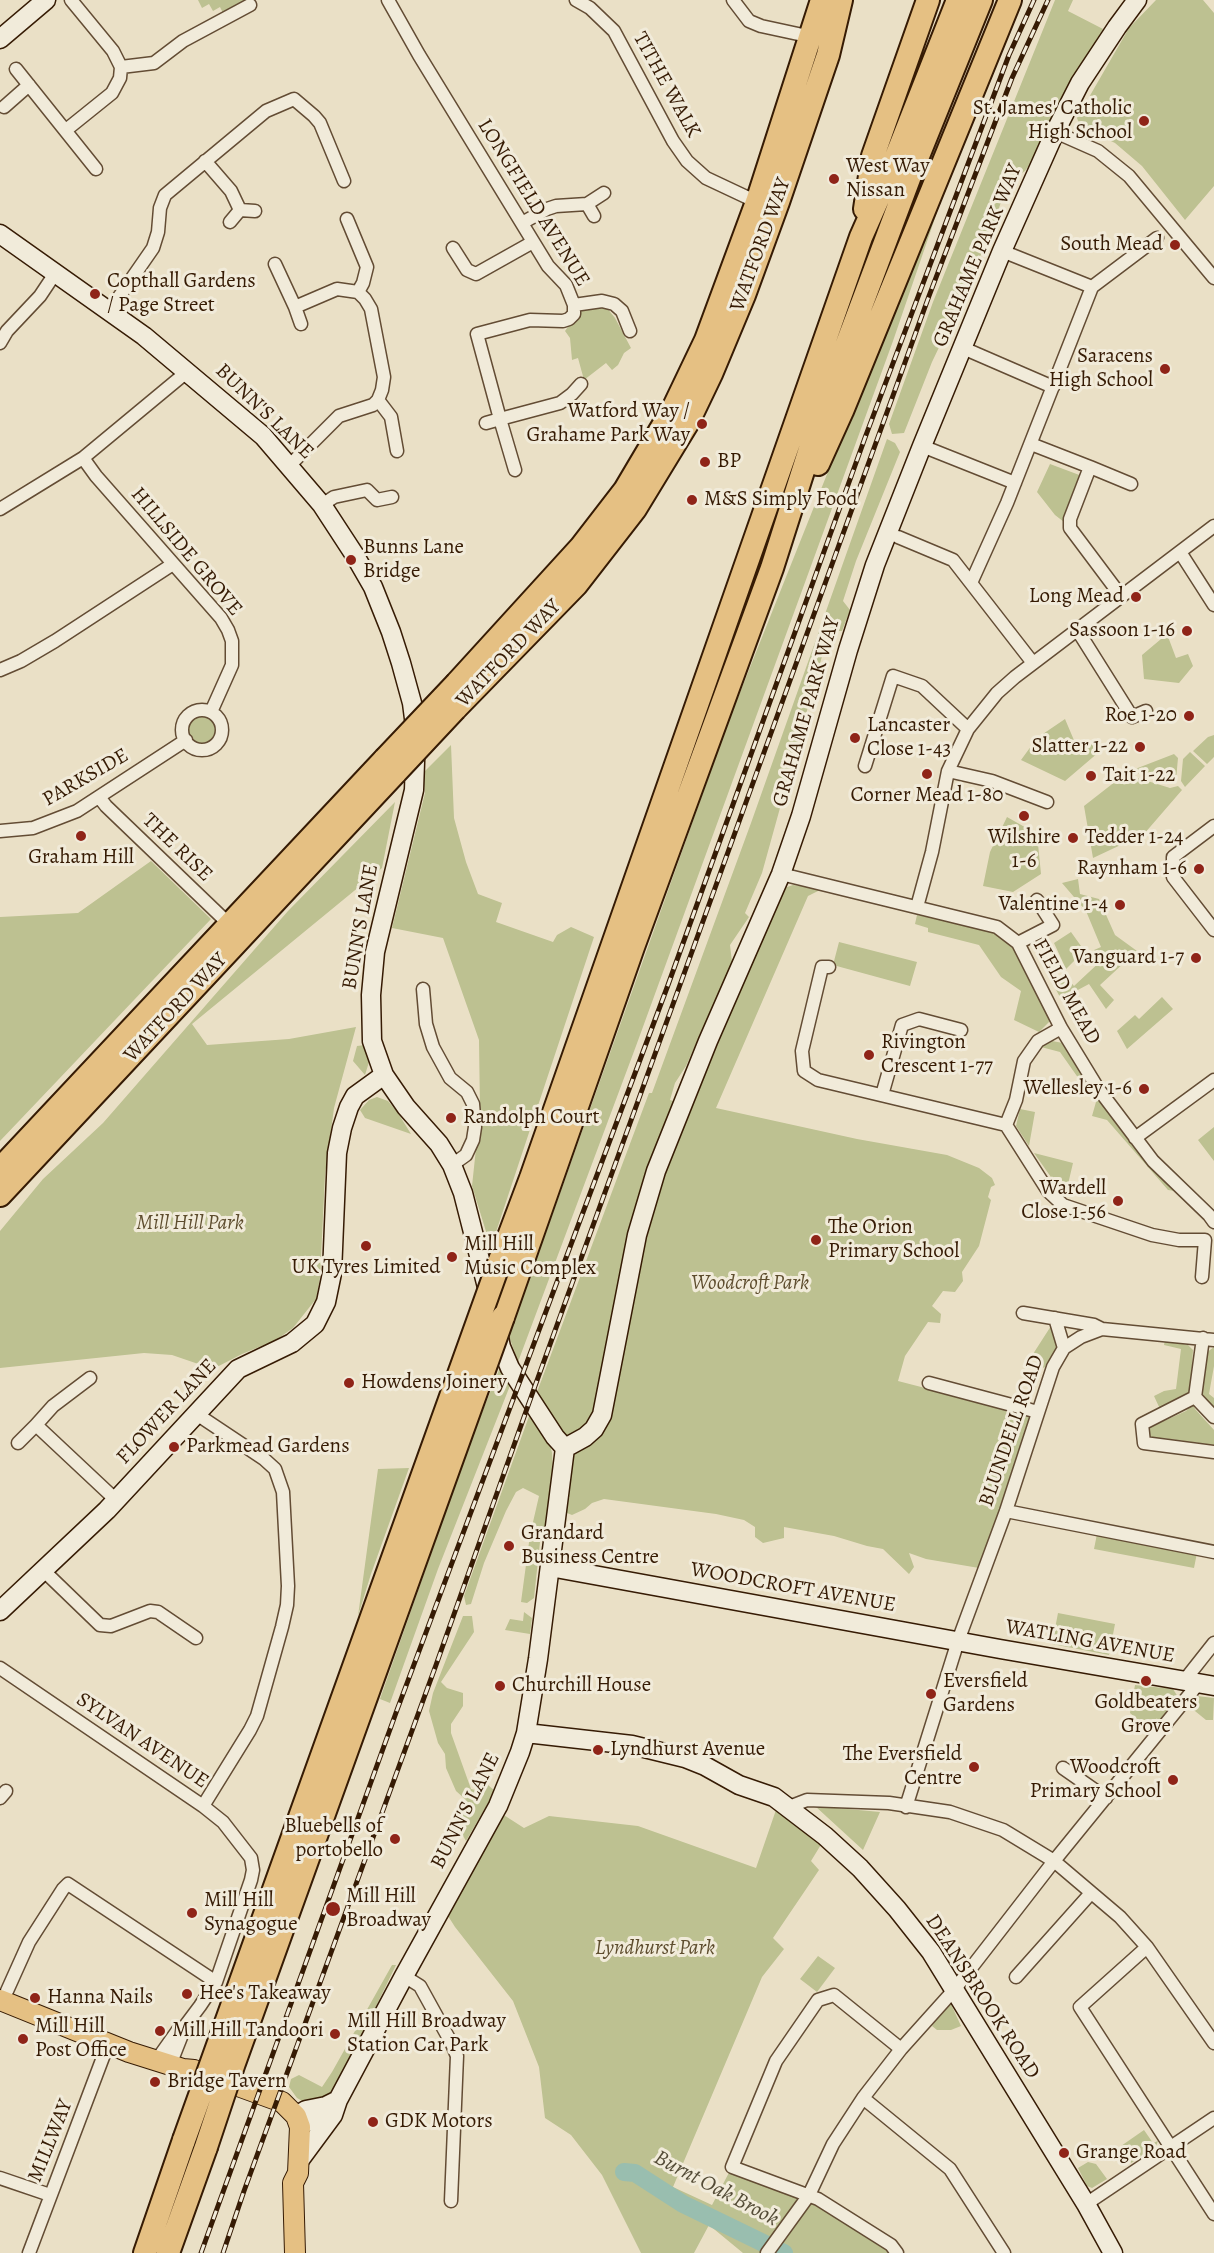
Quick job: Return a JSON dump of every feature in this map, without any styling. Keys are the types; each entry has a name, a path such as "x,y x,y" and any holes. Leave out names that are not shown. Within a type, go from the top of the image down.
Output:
{"highway":[{"name":"WATFORD WAY","path":"0,1195 390,766 457,683 581,548 625,490 673,409 706,340 757,202 812,37 822,0"},
{"name":"WATFORD WAY","path":"0,1169 230,925 390,766 454,709 576,585 635,509 688,422 711,374 778,202 828,55 841,0"},
{"path":"861,237 873,156 928,0"},
{"path":"145,2253 531,1178 861,237 892,167 958,0"},
{"path":"168,2253 633,947 772,568 825,402 910,177 981,0"},
{"path":"772,568 842,411 1010,0"}],"main road":[{"path":"4,1996 108,2044 170,2065 194,2070 282,2102 296,2115 300,2127 298,2173 293,2182"},
{"path":"295,2253 293,2182 288,2172 290,2128 296,2115"}],"street":[{"path":"0,39 46,0"},
{"path":"66,130 112,93 120,78 121,67 113,51 71,0"},
{"name":"LONGFIELD AVENUE","path":"388,0 533,242 548,266 566,285 574,305 574,314 563,321 530,320 477,334 500,419"},
{"name":"TITHE WALK","path":"576,0 590,8 614,31 673,141 687,161 706,178 757,202"},
{"path":"733,0 749,21 755,24 812,37"},
{"name":"GRAHAME PARK WAY","path":"565,1448 594,1429 602,1415 637,1235 656,1171 708,1041 781,874 801,816 848,650 875,565 922,446 1002,251 1055,132 1080,83 1137,0"},
{"path":"121,67 154,63 183,41 250,5"},
{"path":"16,69 96,168"},
{"path":"4,107 29,85"},
{"path":"110,310 153,248 158,231 160,208 165,195 266,111 294,99 320,123 344,181"},
{"path":"1055,132 1098,151 1129,176 1214,278"},
{"path":"206,161 231,191 240,210"},
{"path":"522,223 556,206 587,204 604,193"},
{"path":"587,204 594,216"},
{"path":"240,210 255,211"},
{"path":"230,222 240,210"},
{"path":"347,219 367,267 358,292"},
{"name":"BUNN'S LANE","path":"0,234 110,310 188,371 263,436 322,505 364,570 377,596 401,663 412,703 416,734 414,790 375,952 370,995 372,1041 384,1075 406,1107 439,1144 452,1165 476,1238 501,1347 510,1368 555,1437 565,1448 538,1659 526,1733 509,1782 404,1976 336,2108 298,2161"},
{"path":"971,583 1031,444 1092,287 1157,238"},
{"path":"453,248 467,270 476,274 533,242"},
{"path":"1002,251 1092,287"},
{"path":"275,264 302,324"},
{"path":"0,343 7,331 40,296 56,272"},
{"path":"290,465 334,420 344,414 366,408 378,400 384,376 371,309 358,292 338,289 295,307"},
{"path":"574,305 602,301 614,304 622,311 630,331"},
{"path":"963,348 1053,387"},
{"path":"0,509 83,458 188,371"},
{"path":"486,423 560,403 580,384"},
{"path":"378,400 391,417 397,451"},
{"path":"500,419 515,470"},
{"path":"1031,444 1131,484"},
{"path":"922,446 1015,483"},
{"name":"HILLSIDE GROVE","path":"83,458 96,476 221,618 228,630 232,641 232,665 211,712"},
{"path":"1090,467 1070,519 1070,528 1121,596"},
{"path":"322,505 334,497 367,490 378,500 392,497"},
{"path":"917,907 932,852 948,771 968,729 997,693 1033,663 1214,526"},
{"path":"898,537 954,560 1033,663"},
{"path":"1180,552 1214,605"},
{"path":"0,670 21,661 55,641 173,564"},
{"path":"1078,631 1132,717 1146,711"},
{"path":"865,765 892,676 922,687 968,729"},
{"path":"200,710 211,712 220,721 222,728 219,740 209,748 196,748 186,740 183,729 186,718 200,710"},
{"name":"PARKSIDE","path":"0,831 33,828 77,811 186,740"},
{"path":"948,771 992,781 1047,802"},
{"name":"THE RISE","path":"99,797 230,925"},
{"path":"1214,826 1173,857 1173,877 1214,930"},
{"name":"FIELD MEAD","path":"781,874 997,927 1018,944 1061,1028 1097,1086 1135,1138 1154,1161 1214,1222"},
{"path":"1018,944 1053,925 1037,900"},
{"path":"829,967 822,967 802,1051 804,1071 818,1080 1006,1125 1048,1191 1063,1204 1152,1235 1179,1240 1205,1240 1202,1276"},
{"path":"423,989 426,1024 433,1047 450,1078 467,1092 473,1104 475,1127 473,1140 466,1155 452,1165"},
{"path":"882,1095 902,1025 919,1019 962,1030"},
{"path":"1006,1125 1016,1100 1024,1061 1038,1041 1061,1028"},
{"name":"FLOWER LANE","path":"0,1611 116,1500 238,1369 292,1343 309,1330 318,1319 326,1302 332,1273 337,1153 342,1128 355,1096 384,1075"},
{"path":"1135,1138 1214,1080"},
{"path":"1023,1313 1102,1329"},
{"path":"1055,1318 1064,1348"},
{"name":"BLUNDELL ROAD","path":"957,1641 1005,1511 1053,1367 1064,1348 1081,1337 1102,1329 1209,1339"},
{"path":"1209,1339 1195,1397 1142,1424 1144,1443 1214,1452"},
{"path":"18,1443 53,1406 90,1377"},
{"path":"928,1383 1038,1412"},
{"path":"1195,1397 1214,1417"},
{"path":"195,1413 264,1459 275,1469 283,1492 288,1586 287,1605 257,1716 203,1806"},
{"path":"36,1425 116,1500"},
{"path":"1005,1511 1214,1552"},
{"name":"WOODCROFT AVENUE","path":"550,1567 957,1641"},
{"path":"43,1570 100,1625 111,1626 123,1623 142,1612 158,1612 196,1638"},
{"path":"906,1807 957,1641"},
{"name":"WATLING AVENUE","path":"957,1641 1199,1684"},
{"path":"767,2253 809,2195 833,2144 863,2098 901,2049 954,1990 1054,1861 1199,1684 1214,1643"},
{"name":"SYLVAN AVENUE","path":"0,1668 203,1806 223,1822 250,1858 253,1870 251,1880 216,1982"},
{"path":"526,1733 632,1744 685,1758 739,1785 782,1802 807,1800 889,1803 950,1812 1003,1830 1054,1861 1119,1917 1147,1947 1213,2040"},
{"path":"1063,1768 1106,1798"},
{"name":"DEANSBROOK ROAD","path":"782,1802 843,1852 875,1884 931,1952 1086,2204 1113,2253"},
{"path":"4,1996 29,1942 68,1884 216,1982 185,2026 170,2065"},
{"path":"1016,1977 1091,1893"},
{"path":"1147,1947 1080,2007 1214,2214"},
{"path":"404,1976 420,1986 453,2044 457,2056 451,2201"},
{"path":"897,2253 891,2245 809,2195 732,2167 776,2061 818,2000 834,1995 901,2049"},
{"name":"MILLWAY","path":"29,2253 108,2044"},
{"path":"863,2098 950,2169 1004,2253"},
{"path":"296,2115 307,2121 336,2108"},
{"path":"1086,2204 1214,2118"},
{"path":"0,2178 50,2195"}],"green space":[{"path":"198,0 246,0 223,13 220,7 213,11 209,4 202,8"},
{"path":"1055,0 1073,0 1068,11 1103,29 1080,67 1036,155 1025,171 1007,184 966,291 932,362 904,433 892,434 889,424 933,302"},
{"name":"St. James' Catholic High School","path":"1156,0 1203,0 1214,13 1214,186 1185,220 1142,166 1115,143 1080,126 1077,118 1129,28"},
{"path":"971,113 893,341 636,1046 518,1362 509,1336 729,720"},
{"path":"596,305 607,308 631,348 624,353 618,365 612,370 606,363 584,380 578,358 572,360 570,338 565,331 581,309"},
{"name":"Woodcroft Park","path":"887,439 895,443 900,452 856,561 843,601 850,610 842,631 829,631 762,873 745,913 749,917 730,945 732,962 686,1066 675,1083 670,1100 692,1107 715,1042 781,889 793,885 822,889 808,896 716,1108 857,1139 947,1155 979,1168 992,1178 995,1185 991,1187 988,1197 991,1200 979,1246 962,1272 963,1281 955,1292 943,1291 932,1306 941,1314 940,1323 928,1322 905,1356 898,1381 1037,1417 979,1568 926,1559 909,1553 914,1567 909,1574 883,1549 834,1536 784,1527 784,1538 763,1543 755,1537 755,1527 744,1520 716,1514 604,1499 572,1515 562,1511 570,1497 557,1506 565,1448 534,1400 649,1093 652,1093 751,823"},
{"path":"1050,464 1082,476 1064,522 1055,515 1037,492"},
{"path":"1167,634 1176,658 1188,654 1193,666 1179,683 1144,679 1142,655"},
{"path":"202,713 213,718 218,729 213,740 202,745 191,740 186,729 191,718"},
{"path":"1065,719 1076,745 1092,742 1099,752 1065,781 1021,760 1037,738"},
{"path":"1214,735 1214,757 1207,764 1193,751 1208,737"},
{"path":"451,745 454,818 466,862 478,894 502,903 496,922 553,942 557,935 571,927 594,937 495,1235 488,1238 472,1186 480,1111 479,1040 443,938 392,928 425,793 423,773"},
{"path":"1190,752 1205,766 1185,787 1181,781 1183,759"},
{"path":"1174,754 1178,758 1176,780 1171,783 1130,771"},
{"path":"1125,774 1170,788 1178,786 1182,790 1144,834 1093,858 1084,806"},
{"name":"Mill Hill Park","path":"395,802 382,868 192,1024 207,1045 289,1039 356,1027 334,1108 325,1175 320,1278 316,1299 293,1328 276,1340 213,1369 172,1355 144,1353 0,1368 0,1231 43,1179 103,1123 288,911"},
{"path":"1007,817 1037,834 1041,874 1013,892 983,886 990,852"},
{"path":"151,861 211,919 0,1141 0,917 78,913"},
{"path":"1078,879 1080,894 1099,899 1115,935 1137,951 1100,985 1114,1000 1106,1009 1089,984 1061,999 1054,986 1067,978 1074,986 1103,959 1094,950 1101,947 1086,911 1062,883"},
{"path":"917,915 992,930 1015,950 1051,1020 1039,1032 1014,1020 1021,991 1001,977 979,945 928,932 928,928 915,924"},
{"path":"1071,932 1081,946 1078,957 1066,969 1054,943"},
{"path":"839,942 917,962 910,986 833,965"},
{"path":"1162,997 1173,1009 1127,1049 1117,1031 1135,1015 1139,1019"},
{"path":"1052,1041 1063,1043 1091,1086 1086,1089 1060,1052 1041,1047"},
{"path":"365,1045 369,1062 365,1075 353,1061 357,1046"},
{"path":"1094,1092 1181,1192 1168,1190 1107,1120 1092,1116 1096,1102 1090,1095"},
{"path":"377,1097 388,1101 411,1134 365,1118 360,1110 369,1100"},
{"path":"1020,1109 1035,1112 1029,1146 1016,1126"},
{"path":"1214,1127 1214,1161 1198,1140"},
{"path":"1034,1153 1073,1163 1065,1197"},
{"path":"1051,1326 1058,1346 1044,1368 1038,1364 1033,1354"},
{"path":"1165,1340 1188,1345 1193,1350 1190,1394 1160,1409 1154,1396 1176,1389 1181,1349 1164,1345"},
{"path":"1214,1347 1214,1366 1209,1394 1214,1398 1214,1411 1200,1399 1206,1353"},
{"path":"501,1365 511,1383 438,1569 390,1703 380,1699 471,1440"},
{"path":"1193,1403 1195,1409 1214,1430 1214,1445 1162,1438 1156,1442 1149,1440 1147,1427 1152,1421 1157,1424 1186,1411"},
{"path":"532,1408 549,1439 553,1469 545,1538 540,1542 534,1598 527,1603 521,1602 530,1535 539,1496 523,1488 516,1492 506,1511 484,1563 471,1604 466,1605 464,1596"},
{"path":"409,1468 371,1574 358,1616 378,1469"},
{"path":"1097,1534 1197,1553 1194,1568 1094,1549"},
{"path":"524,1612 532,1618 530,1634 505,1630 510,1619 523,1621"},
{"path":"1058,1613 1115,1624 1109,1655 1052,1644"},
{"path":"463,1616 472,1616 474,1632 441,1682 447,1688 463,1693 463,1706 451,1724 451,1733 471,1789 480,1791 488,1785 495,1791 466,1841 457,1825 466,1800 456,1791 446,1768 445,1754 438,1743 429,1711 433,1693"},
{"path":"1135,1685 1173,1689 1178,1697 1151,1731 1130,1713"},
{"path":"1197,1696 1214,1698 1213,1720 1206,1720 1190,1707"},
{"path":"815,1806 880,1812 863,1850"},
{"name":"Lyndhurst Park","path":"777,1807 822,1843 811,1861 819,1870 773,1938 784,1949 762,1977 673,2187 712,2205 733,2165 809,2195 897,2253 743,2253 709,2225 694,2253 641,2253 602,2175 571,2135 545,2118 539,2067 513,2001 455,1927 443,1908 496,1810 524,1828 549,1816 638,1826 756,1868"},
{"path":"818,1956 835,1968 817,1992 800,1979"},
{"path":"392,1965 396,1965 335,2091 325,2099 306,2103 297,2098 289,2087 291,2079 299,2075 322,2087"},
{"path":"947,2004 951,2004 961,2026 951,2030 937,2030 932,2026"},
{"path":"1144,2130 1153,2143 1158,2141 1156,2146 1131,2163 1121,2146"},
{"path":"1088,2162 1096,2164 1107,2179 1092,2188 1087,2186 1078,2168"}],"waterway":[{"name":"Burnt Oak Brook","path":"624,2172 635,2173 683,2204 784,2253"}],"railway":[{"path":"201,2253 397,1710 668,985 866,435 1009,55 1034,0"},
{"path":"223,2253 929,296 1012,78 1048,0"}],"place":[{"name":"St. James' Catholic High School","path":"1144,121"},
{"name":"West Way Nissan","path":"834,179"},
{"name":"South Mead","path":"1175,245"},
{"name":"Copthall Gardens / Page Street","path":"95,294"},
{"name":"Saracens High School","path":"1165,369"},
{"name":"Watford Way / Grahame Park Way","path":"702,424"},
{"name":"BP","path":"705,462"},
{"name":"M&S Simply Food","path":"692,500"},
{"name":"Bunns Lane Bridge","path":"351,560"},
{"name":"Long Mead","path":"1136,597"},
{"name":"Sassoon 1-16","path":"1187,631"},
{"name":"Roe 1-20","path":"1189,716"},
{"name":"Lancaster Close 1-43","path":"855,738"},
{"name":"Slatter 1-22","path":"1140,747"},
{"name":"Corner Mead 1-80","path":"927,774"},
{"name":"Tait 1-22","path":"1091,776"},
{"name":"Wilshire 1-6","path":"1024,816"},
{"name":"Graham Hill","path":"81,836"},
{"name":"Tedder 1-24","path":"1073,838"},
{"name":"Raynham 1-6","path":"1199,869"},
{"name":"Valentine 1-4","path":"1120,905"},
{"name":"Vanguard 1-7","path":"1196,958"},
{"name":"Rivington Crescent 1-77","path":"869,1055"},
{"name":"Wellesley 1-6","path":"1144,1089"},
{"name":"Randolph Court","path":"451,1118"},
{"name":"Wardell Close 1-56","path":"1118,1201"},
{"name":"The Orion Primary School","path":"816,1240"},
{"name":"UK Tyres Limited","path":"366,1246"},
{"name":"Mill Hill Music Complex","path":"452,1257"},
{"name":"Howdens Joinery","path":"349,1383"},
{"name":"Parkmead Gardens","path":"174,1447"},
{"name":"Grandard Business Centre","path":"509,1546"},
{"name":"Goldbeaters Grove","path":"1146,1681"},
{"name":"Churchill House","path":"500,1686"},
{"name":"Eversfield Gardens","path":"931,1694"},
{"name":"Lyndhurst Avenue","path":"598,1750"},
{"name":"The Eversfield Centre","path":"974,1767"},
{"name":"Woodcroft Primary School","path":"1173,1780"},
{"name":"Bluebells of portobello","path":"395,1839"},
{"name":"Mill Hill Broadway","path":"333,1909"},
{"name":"Mill Hill Synagogue","path":"192,1913"},
{"name":"Hee's Takeaway","path":"187,1994"},
{"name":"Hanna Nails","path":"35,1998"},
{"name":"Mill Hill Tandoori","path":"160,2031"},
{"name":"Mill Hill Broadway Station Car Park","path":"335,2034"},
{"name":"Mill Hill Post Office","path":"23,2039"},
{"name":"Bridge Tavern","path":"155,2082"},
{"name":"GDK Motors","path":"373,2122"},
{"name":"Grange Road","path":"1064,2153"}]}
